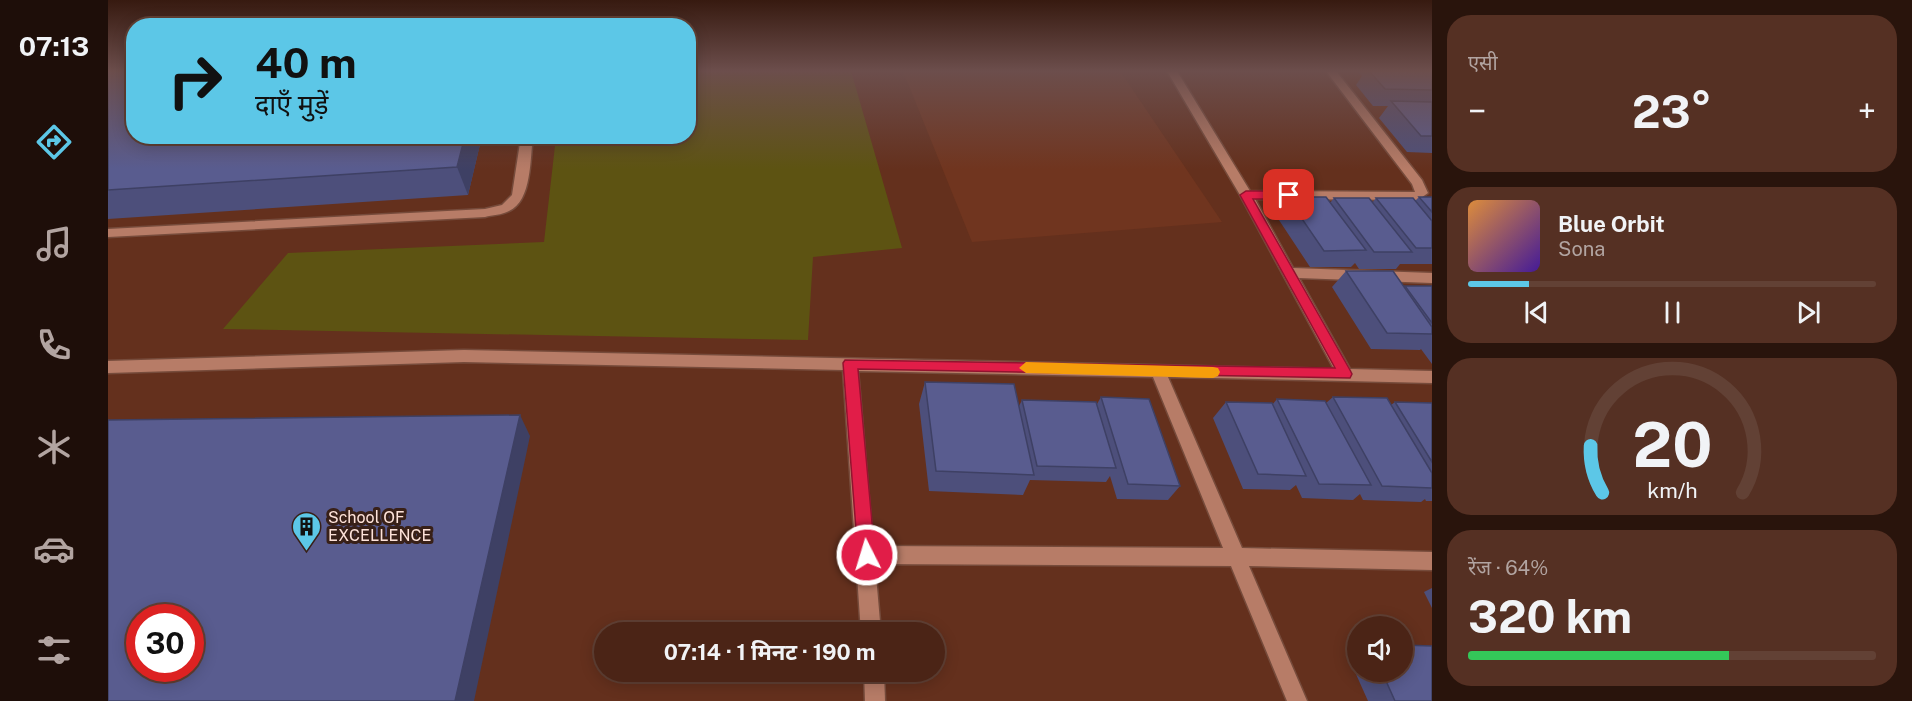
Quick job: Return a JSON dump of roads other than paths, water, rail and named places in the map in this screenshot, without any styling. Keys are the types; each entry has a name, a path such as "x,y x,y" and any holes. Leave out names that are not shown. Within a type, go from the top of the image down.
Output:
{"street":[{"path":"1192,104 1246,195 1345,374"},
{"path":"1246,195 1418,196 1422,193 1418,183 1356,104"},
{"path":"108,233 485,213 506,207 518,196 526,144"},
{"path":"1288,273 1432,278"},
{"path":"108,367 464,356 1432,377"},
{"path":"850,363 867,555 870,622"},
{"path":"1158,371 1297,701"},
{"path":"867,555 1236,557 1432,561"},
{"path":"874,682 875,701"}],"place":[{"name":"School OF EXCELLENCE","path":"307,552"}]}
